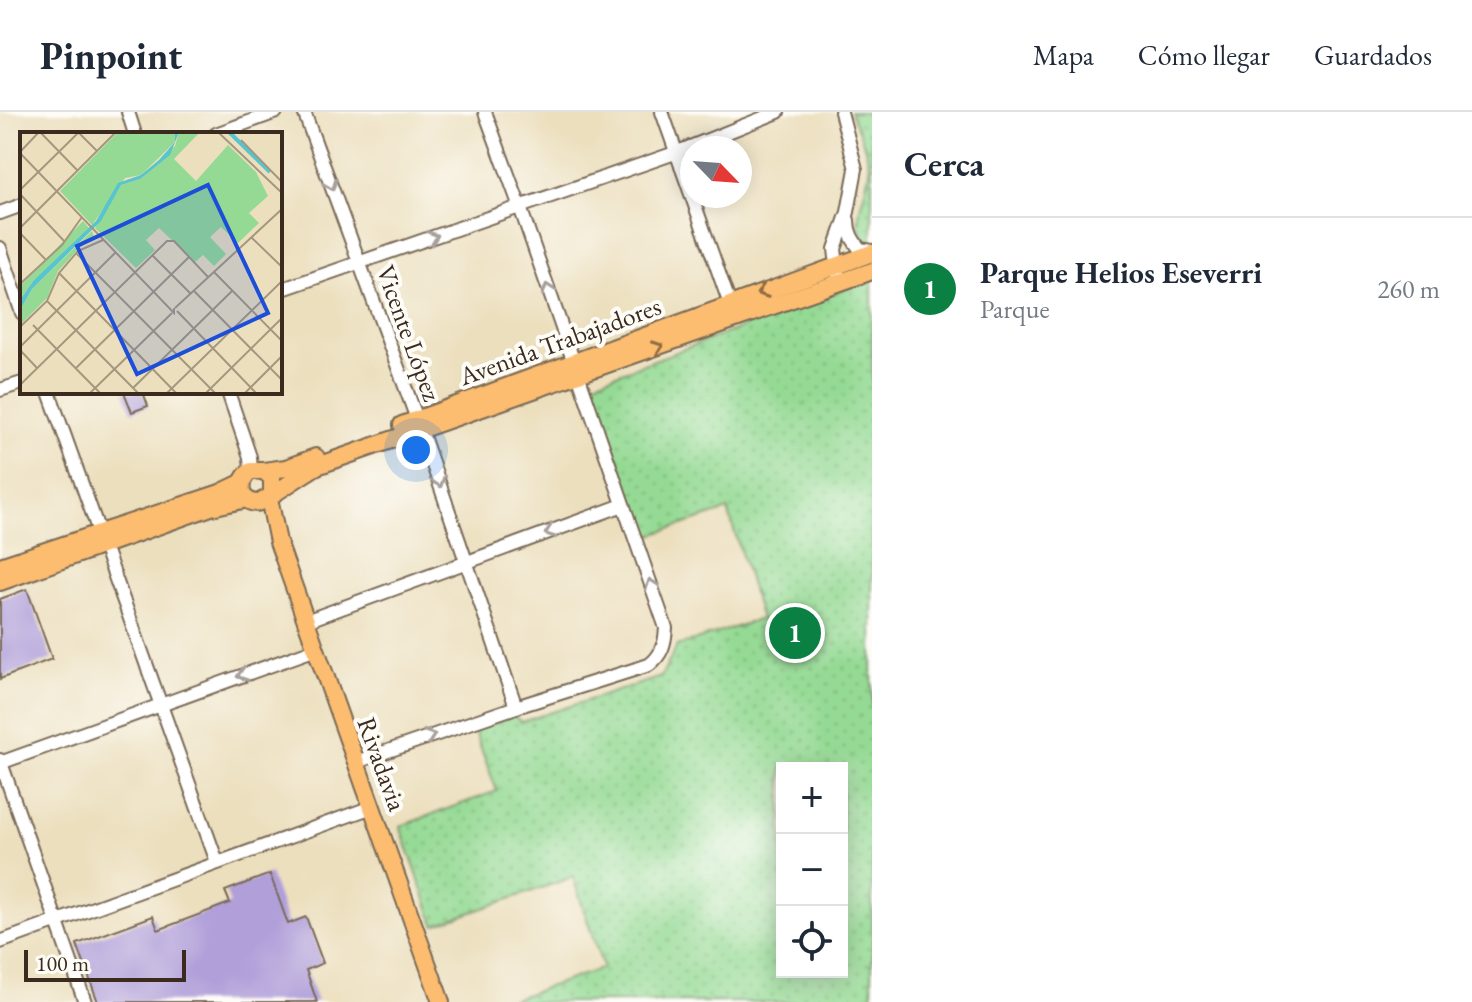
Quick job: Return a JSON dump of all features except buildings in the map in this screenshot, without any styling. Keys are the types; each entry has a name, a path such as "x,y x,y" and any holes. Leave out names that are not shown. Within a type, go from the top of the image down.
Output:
{"main road":[{"name":"Avenida Trabajadores","path":"256,488 286,468 419,425 575,369 732,311 872,252"},
{"name":"Avenida Trabajadores","path":"732,311 839,283 872,271"},
{"name":"Avenida Trabajadores","path":"0,582 101,538 220,493 256,488 419,425"},
{"name":"Rivadavia","path":"256,488 278,542 441,1002"},
{"name":"Avenida Trabajadores","path":"0,566 101,538"}],"street":[{"path":"128,112 134,132"},
{"path":"221,132 276,112"},
{"name":"Vicente López","path":"304,112 419,425 516,707"},
{"path":"356,762 649,665 658,658 665,644 666,628 485,112"},
{"path":"662,112 732,311"},
{"path":"282,289 675,153 778,112"},
{"path":"839,283 835,249 848,212 856,169 841,112"},
{"path":"0,213 20,206"},
{"path":"848,212 848,231 853,240 860,249 872,252"},
{"path":"0,248 20,307"},
{"path":"0,390 20,384"},
{"path":"50,394 217,862"},
{"name":"Rivadavia","path":"229,394 250,457 256,488"},
{"path":"306,621 623,505"},
{"path":"85,1002 0,762 316,649"},
{"path":"0,942 372,807"}],"green space":[{"path":"850,112 866,112 872,126 872,243 859,228 869,167"},
{"path":"872,279 872,1002 504,1002 603,968 573,877 435,925 400,826 497,791 474,730 514,716 521,722 661,677 677,646 761,619 728,510 645,537 592,383"}],"place":[{"name":"Parque Helios Eseverri","path":"795,633"}]}
